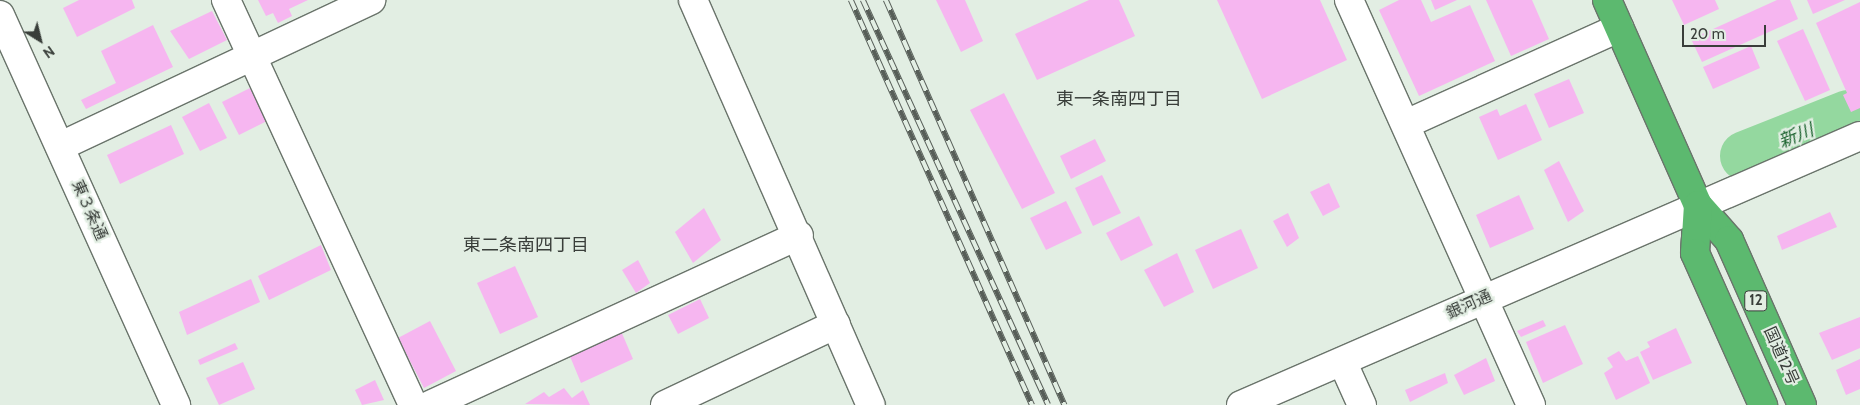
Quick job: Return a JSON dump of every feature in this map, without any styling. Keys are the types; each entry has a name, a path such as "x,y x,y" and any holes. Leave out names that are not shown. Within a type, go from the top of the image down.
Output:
{"highway":[{"name":"国道12号","path":"1607,0 1698,205 1730,240 1802,405"},
{"name":"国道12号","path":"1698,205 1695,253 1763,405"}],"street":[{"path":"226,0 249,56 413,405"},
{"path":"62,146 371,0"},
{"path":"693,0 799,235 872,405"},
{"path":"1349,0 1485,298 1531,405"},
{"name":"東３条通","path":"0,15 62,146 176,405"},
{"path":"1406,124 1619,28"},
{"name":"銀河通","path":"1241,405 1343,363 1485,298 1860,136"},
{"path":"430,405 799,235"},
{"path":"665,405 836,324"},
{"path":"1343,363 1362,405"}],"building":[{"path":"79,0 132,0 135,8 77,37 63,8"},
{"path":"258,0 308,0 289,9 292,16 278,23 273,13 266,16"},
{"path":"936,0 965,0 983,41 961,52"},
{"path":"1089,0 1119,0 1135,36 1037,80 1015,34"},
{"path":"1217,0 1320,0 1347,60 1262,99"},
{"path":"1399,0 1421,0 1431,22 1470,5 1495,61 1419,96 1379,10"},
{"path":"1431,0 1457,0 1435,10"},
{"path":"1486,0 1532,0 1549,39 1511,56"},
{"path":"1672,0 1715,0 1719,9 1684,25"},
{"path":"1777,0 1790,0 1798,19 1702,62 1691,39"},
{"path":"1807,0 1845,0 1813,14"},
{"path":"1860,2 1860,108 1851,112 1843,95 1847,93 1816,23"},
{"path":"212,11 227,40 189,59 170,31"},
{"path":"153,25 173,67 86,109 81,100 116,83 101,51"},
{"path":"1803,29 1830,90 1805,101 1777,41"},
{"path":"1751,46 1760,68 1713,89 1703,67"},
{"path":"1569,79 1584,113 1549,128 1534,94"},
{"path":"250,88 267,121 239,135 222,102"},
{"path":"1004,93 1055,193 1022,209 970,110"},
{"path":"209,103 227,138 200,151 182,117"},
{"path":"1526,104 1542,140 1498,160 1479,117 1497,109 1500,116"},
{"path":"171,125 184,154 120,184 107,155"},
{"path":"1095,139 1106,161 1071,179 1060,156"},
{"path":"1559,161 1584,211 1568,222 1544,170"},
{"path":"1102,175 1121,213 1093,226 1075,188"},
{"path":"1329,183 1340,207 1323,216 1310,192"},
{"path":"1519,195 1534,229 1490,248 1476,215"},
{"path":"1066,201 1082,233 1046,250 1030,218"},
{"path":"704,208 721,240 693,263 675,232"},
{"path":"1830,212 1837,227 1782,250 1777,236"},
{"path":"1288,213 1299,238 1287,247 1273,221"},
{"path":"1139,216 1153,245 1121,261 1106,233"},
{"path":"1241,229 1258,268 1213,289 1195,250"},
{"path":"321,245 331,270 269,300 258,276"},
{"path":"1177,253 1194,292 1164,307 1144,270"},
{"path":"638,260 650,283 636,293 622,270"},
{"path":"515,266 538,317 500,334 477,283"},
{"path":"251,279 260,302 187,335 179,312"},
{"path":"700,299 709,318 678,334 668,315"},
{"path":"1860,317 1860,348 1832,360 1819,333"},
{"path":"1543,320 1546,326 1521,337 1517,331"},
{"path":"430,321 456,371 424,388 398,338"},
{"path":"1565,325 1583,364 1543,383 1526,342"},
{"path":"1676,328 1692,363 1653,380 1640,352 1650,347 1647,342"},
{"path":"621,331 633,359 581,383 569,354"},
{"path":"235,343 238,349 200,365 198,360"},
{"path":"1619,351 1626,361 1638,356 1650,383 1616,400 1604,373 1613,367 1607,358"},
{"path":"1486,358 1495,381 1464,395 1454,375"},
{"path":"1860,359 1860,389 1846,395 1836,370"},
{"path":"243,362 255,389 219,405 206,378"},
{"path":"1445,373 1448,383 1410,402 1405,390"},
{"path":"375,380 384,400 362,405 355,390"},
{"path":"564,388 572,398 583,390 590,405 525,404 544,392 549,397"}],"waterway":[{"name":"新川","path":"1745,156 1848,115"}],"railway":[{"path":"851,0 1032,405"},
{"path":"863,0 1048,405"},
{"path":"886,0 1065,405"}],"district":[{"name":"東一条南四丁目","path":"1119,99"},
{"name":"東二条南四丁目","path":"526,245"}]}
